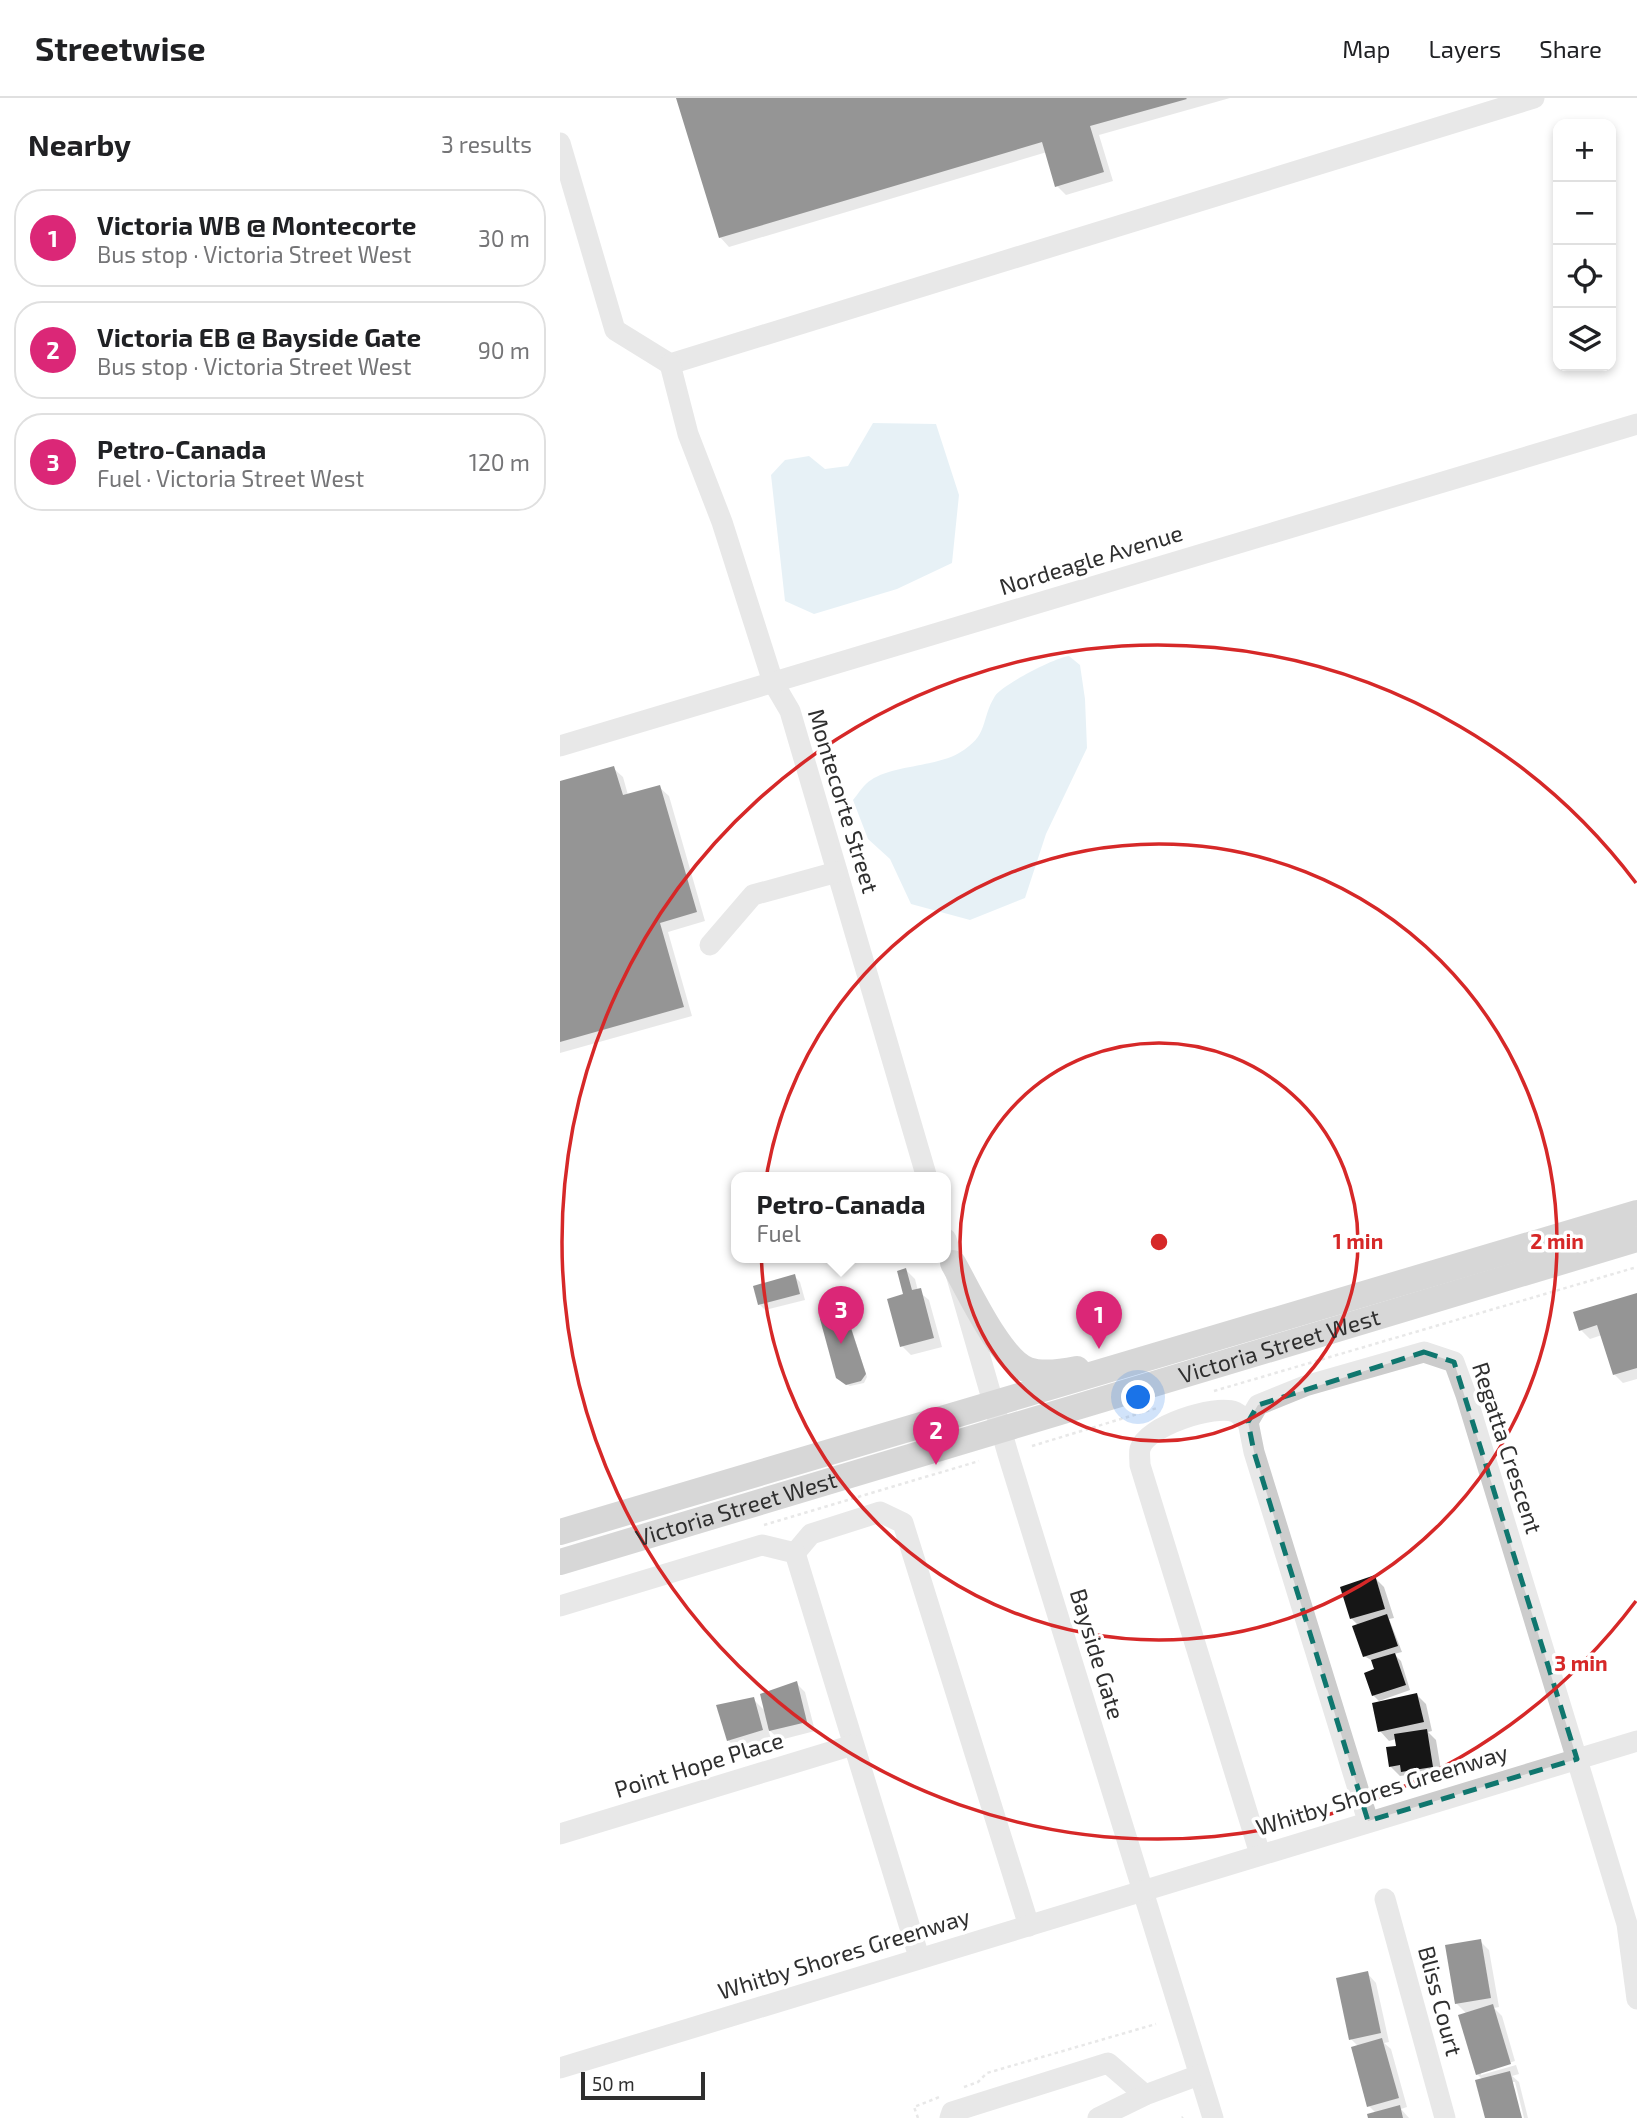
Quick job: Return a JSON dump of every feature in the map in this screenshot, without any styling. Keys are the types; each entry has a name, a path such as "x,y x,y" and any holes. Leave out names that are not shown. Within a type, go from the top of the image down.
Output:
{"main road":[{"name":"Victoria Street West","path":"560,1532 1637,1213"},
{"name":"Victoria Street West","path":"560,1562 1637,1239"},
{"path":"951,1253 995,1339 1026,1370 1056,1373 1158,1356"}],"street":[{"path":"560,143 615,330 670,365 1534,98"},
{"name":"Montecorte Street","path":"670,365 688,434 722,522 773,682 790,711 925,1172"},
{"name":"Nordeagle Avenue","path":"560,746 1637,424"},
{"path":"710,945 753,895 837,872"},
{"path":"951,1254 1003,1431"},
{"name":"Regatta Crescent","path":"1248,1422 1258,1405 1305,1386 1424,1352 1454,1362 1577,1759"},
{"path":"1260,1854 1140,1465 1140,1447 1150,1433 1170,1422 1214,1411 1234,1411 1248,1422 1368,1821"},
{"name":"Bayside Gate","path":"1003,1431 1143,1892"},
{"path":"795,1553 811,1534 880,1513 903,1523 1029,1926"},
{"path":"560,1606 762,1545 795,1553"},
{"path":"795,1553 919,1957"},
{"name":"Whitby Shores Greenway","path":"560,2068 1637,1741"},
{"name":"Point Hope Place","path":"560,1835 853,1745"},
{"path":"1577,1759 1627,1924 1637,1999"},
{"path":"1143,1892 1213,2118"},
{"name":"Bliss Court","path":"1385,1899 1445,2118"},
{"path":"950,2118 952,2112 1108,2063 1145,2095"},
{"path":"1098,2118 1145,2095 1199,2075"},
{"path":"1139,2118 1145,2095"}],"path":[{"path":"1207,1393 1637,1267"},
{"path":"1032,1446 1169,1404"},
{"path":"753,1529 979,1461"},
{"path":"918,2118 914,2107 978,2082 986,2073 1156,2024"}],"highlighted area":[{"path":"1424,1352 1454,1362 1577,1759 1368,1821 1254,1452 1248,1422 1258,1405"}],"water":[{"path":"873,423 936,424 959,495 952,563 897,589 814,614 785,601 771,475 785,460 809,456 825,469 848,466"},
{"path":"1069,656 1080,665 1085,699 1087,748 1046,834 1025,898 970,920 911,904 890,859 868,839 853,800 866,784 880,775 949,758 959,753 976,740 990,705 1000,691 1030,672"}],"building":[{"path":"676,98 1187,99 1090,126 1104,172 1055,187 1042,142 719,238"},
{"path":"614,766 623,795 660,785 697,912 660,923 684,1007 560,1042 560,781"},
{"path":"906,1268 912,1290 921,1288 934,1338 900,1347 887,1299 903,1294 897,1271"},
{"path":"795,1274 800,1294 758,1305 753,1286"},
{"path":"1637,1293 1637,1368 1613,1375 1597,1325 1579,1331 1573,1312"},
{"path":"839,1307 846,1313 866,1374 861,1381 846,1385 836,1378 820,1319 822,1313"},
{"path":"1375,1575 1385,1609 1350,1619 1340,1587"},
{"path":"1387,1614 1398,1646 1363,1657 1352,1626"},
{"path":"1395,1653 1406,1685 1372,1696 1364,1673 1374,1669 1371,1660"},
{"path":"797,1681 807,1722 769,1731 760,1694"},
{"path":"1417,1693 1424,1722 1378,1732 1372,1703"},
{"path":"754,1697 763,1730 727,1741 716,1705"},
{"path":"1427,1729 1433,1767 1401,1772 1400,1765 1389,1767 1386,1747 1396,1746 1394,1734"},
{"path":"1481,1939 1491,1998 1455,2004 1445,1945"},
{"path":"1368,1971 1381,2033 1349,2040 1336,1978"},
{"path":"1493,2004 1511,2064 1476,2075 1458,2015"},
{"path":"1382,2038 1399,2098 1367,2107 1351,2047"},
{"path":"1510,2071 1522,2118 1485,2118 1475,2080"},
{"path":"1400,2105 1403,2118 1368,2118 1367,2114"}],"place":[{"name":"Petro-Canada","path":"841,1344"},
{"name":"Victoria WB @ Montecorte","path":"1099,1349"},
{"name":"Victoria EB @ Bayside Gate","path":"936,1465"}]}
